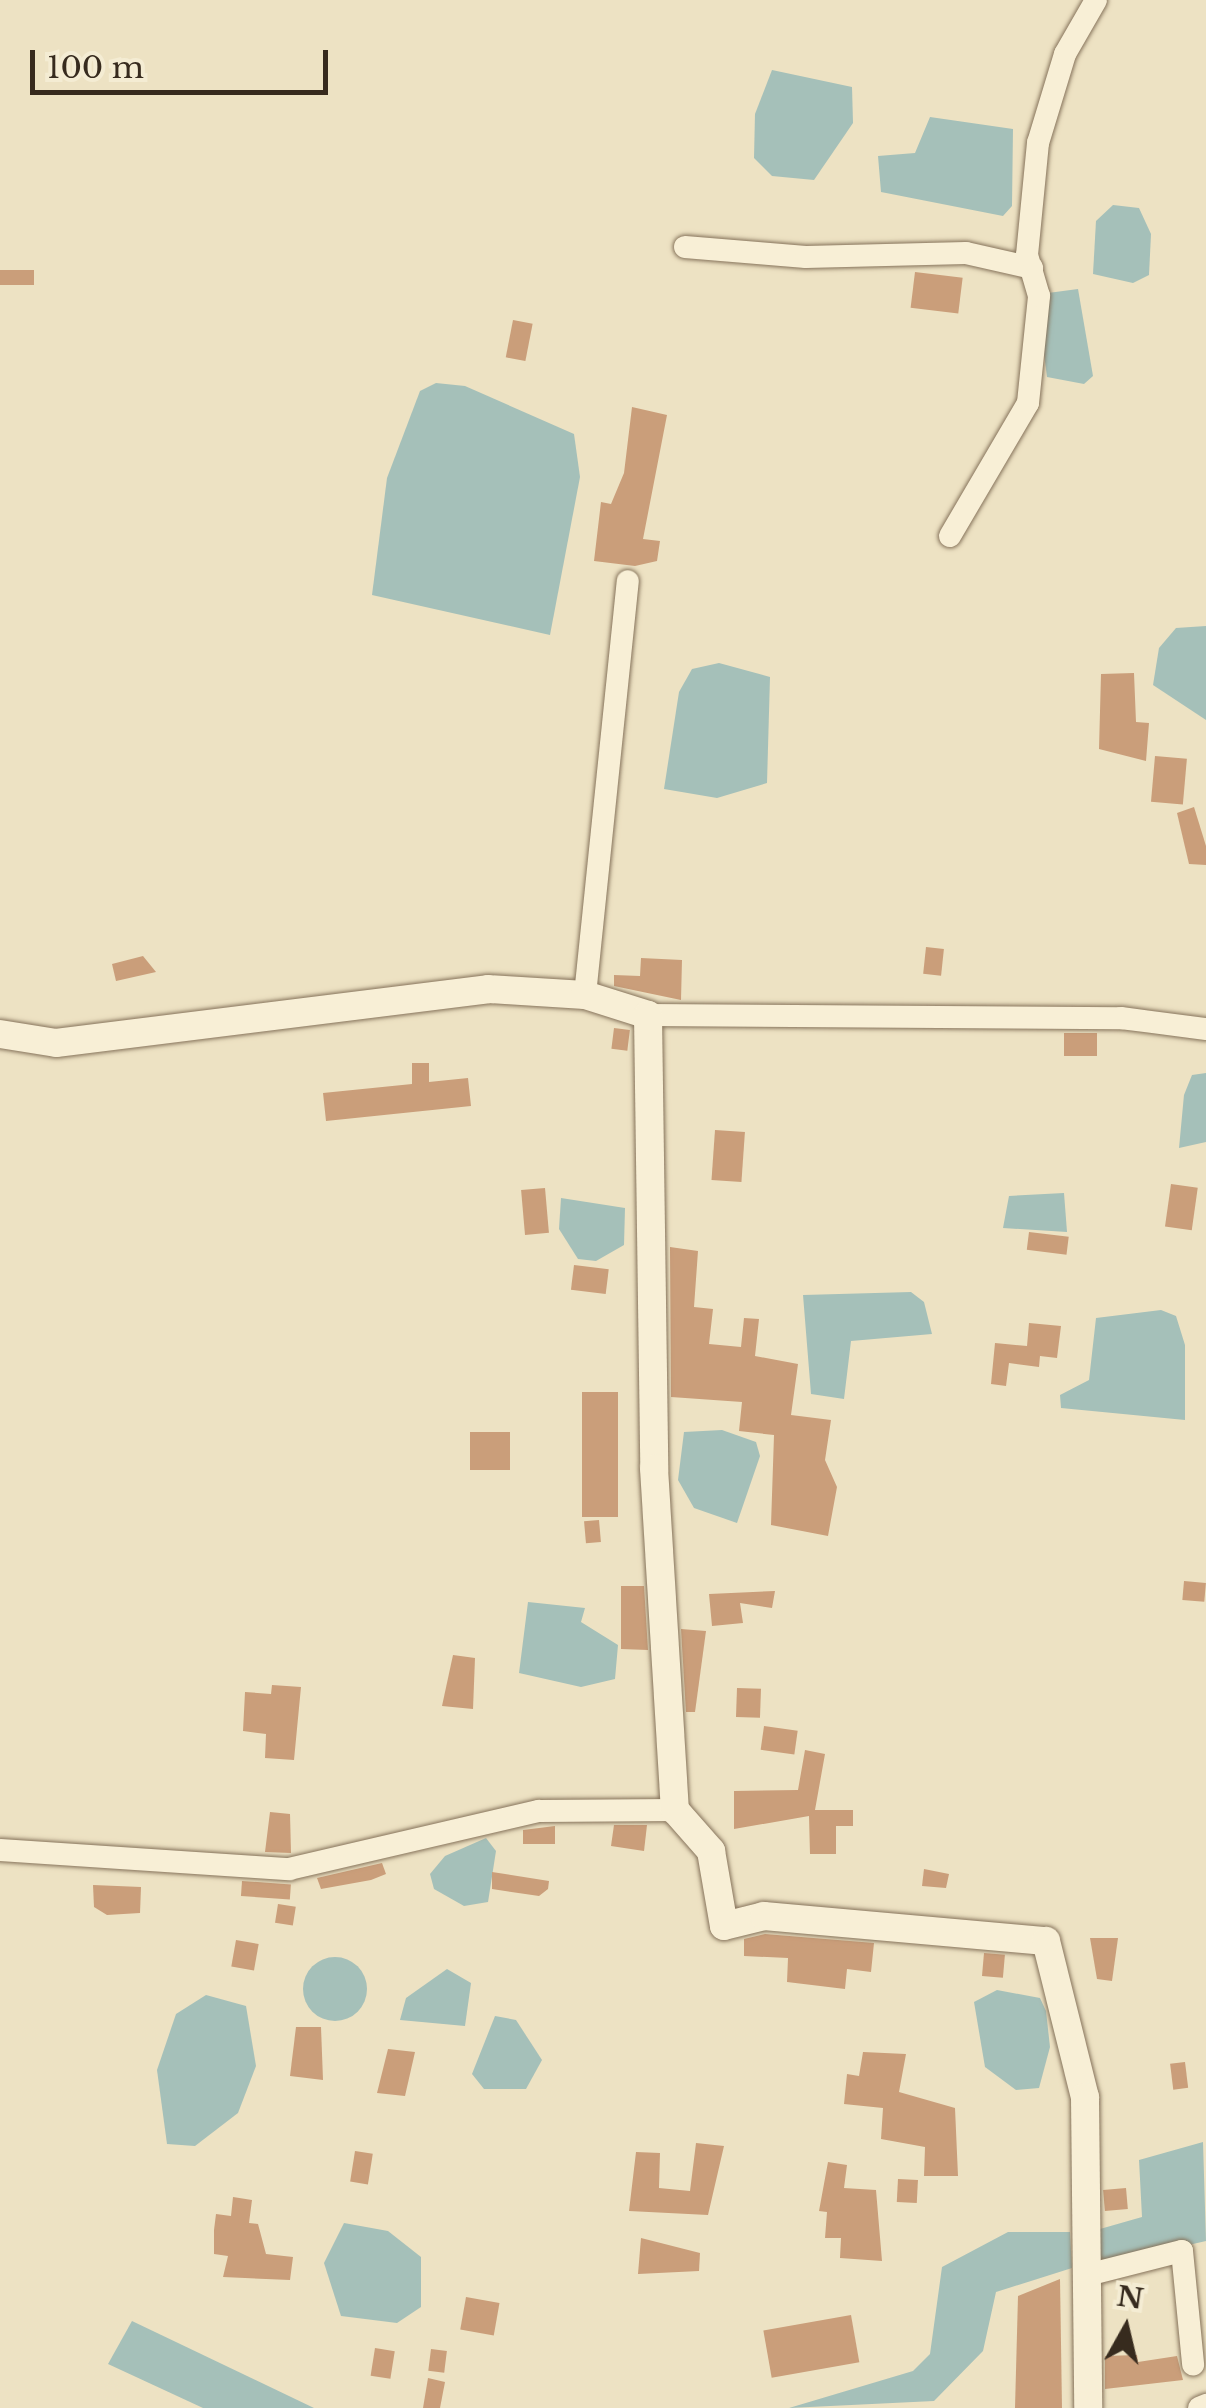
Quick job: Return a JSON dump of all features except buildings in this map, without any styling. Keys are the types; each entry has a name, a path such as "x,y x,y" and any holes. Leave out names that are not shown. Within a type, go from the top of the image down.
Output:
{"street":[{"path":"950,536 1028,403 1039,296 1032,268 1029,220 1046,112 1096,0"},
{"path":"685,247 966,253 1032,268"},
{"path":"586,995 628,581"},
{"path":"0,1034 56,1043 468,990 586,995 648,1015 1121,1018 1206,1030"},
{"path":"648,1015 654,1468 676,1810 711,1852 724,1926 764,1916 1046,1941 1086,2097 1088,2408"},
{"path":"0,1850 289,1869 539,1811 676,1810"},
{"path":"1087,2275 1182,2252 1192,2364"},
{"path":"1199,2408 1206,2405"}],"water":[{"path":"772,70 852,87 853,123 814,180 772,176 754,158 755,114"},
{"path":"930,117 1013,129 1012,206 1003,216 881,192 878,156 915,153"},
{"path":"1113,205 1139,208 1151,234 1149,275 1133,283 1093,274 1096,221"},
{"path":"1078,289 1093,376 1084,384 1047,377 1041,330 1048,293"},
{"path":"436,383 465,386 574,434 580,477 550,635 372,595 387,478 420,391"},
{"path":"1206,626 1206,720 1153,685 1159,648 1176,628"},
{"path":"719,663 770,677 767,783 717,798 664,789 679,692 692,669"},
{"path":"1206,1073 1206,1142 1179,1148 1184,1095 1192,1075"},
{"path":"1064,1193 1067,1232 1003,1228 1009,1196"},
{"path":"561,1198 625,1208 624,1245 596,1261 578,1259 559,1229"},
{"path":"911,1292 924,1302 932,1334 851,1341 844,1399 811,1394 803,1295"},
{"path":"1161,1310 1176,1316 1185,1345 1185,1420 1061,1408 1060,1395 1089,1380 1096,1318"},
{"path":"722,1430 756,1442 760,1456 737,1523 694,1508 678,1480 684,1432"},
{"path":"528,1602 585,1608 581,1622 618,1645 615,1679 581,1687 519,1673"},
{"path":"486,1838 496,1851 488,1902 464,1906 434,1889 430,1874 445,1856"},
{"path":"335,1957 357,1967 367,1989 357,2011 335,2021 313,2011 303,1989 313,1967"},
{"path":"447,1969 471,1983 465,2026 400,2020 406,1998"},
{"path":"997,1990 1040,1998 1046,2011 1050,2047 1039,2088 1016,2090 985,2067 974,2002"},
{"path":"206,1995 246,2006 256,2066 238,2113 195,2146 167,2144 157,2070 176,2014"},
{"path":"495,2016 516,2020 542,2060 526,2089 484,2089 472,2074"},
{"path":"1203,2142 1206,2241 1097,2266 1093,2231 1142,2217 1139,2160"},
{"path":"344,2223 388,2231 421,2257 421,2307 397,2323 341,2316 324,2263"},
{"path":"1008,2232 1070,2232 1072,2268 996,2292 983,2351 934,2401 789,2408 913,2371 930,2354 942,2267"},
{"path":"132,2321 314,2408 203,2408 108,2364"}]}
